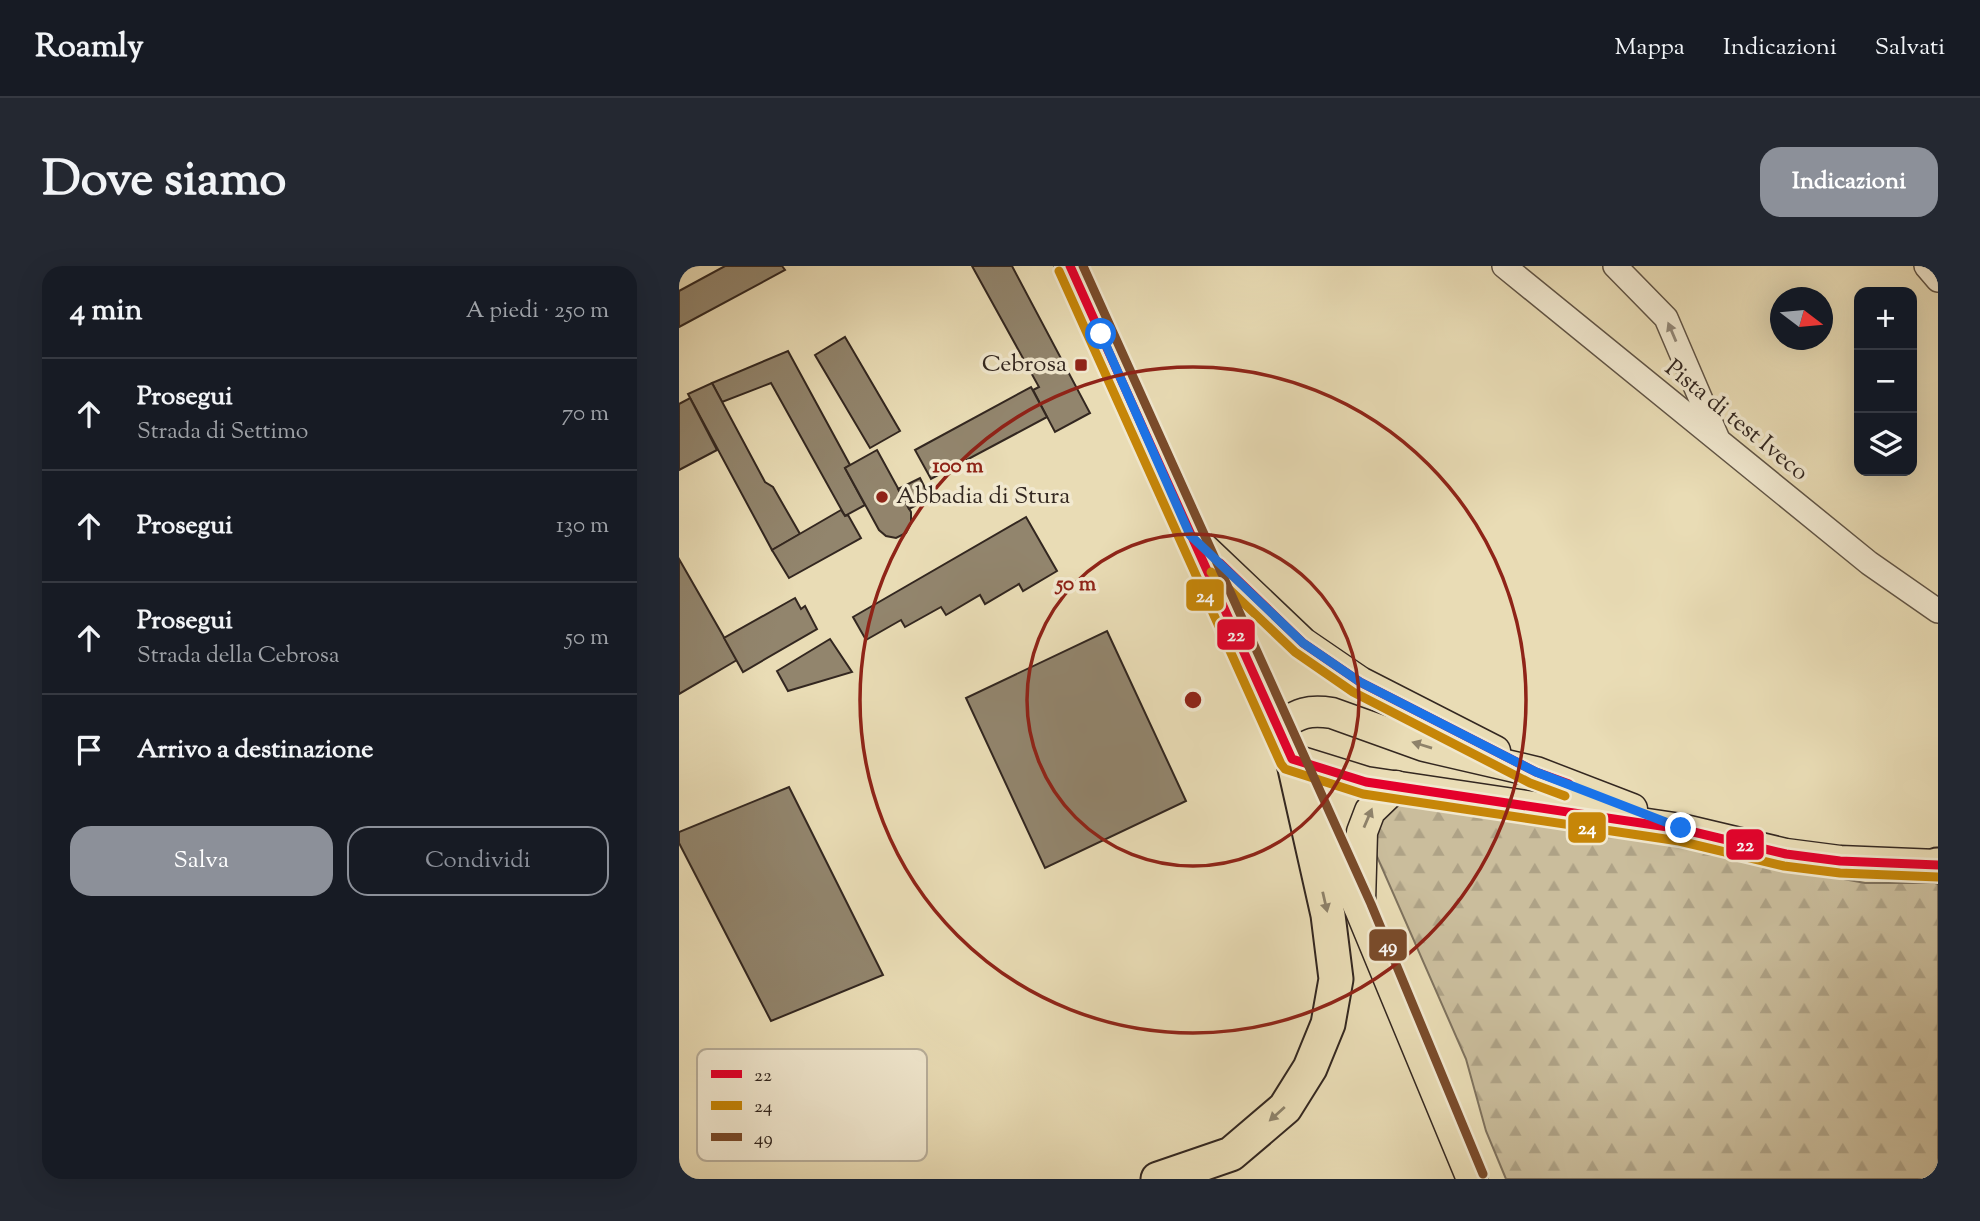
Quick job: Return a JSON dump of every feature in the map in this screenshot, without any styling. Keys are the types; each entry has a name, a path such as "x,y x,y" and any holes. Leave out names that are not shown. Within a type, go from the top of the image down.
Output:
{"highway":[{"path":"1158,1179 1231,1154 1285,1108 1310,1068 1328,1024 1336,979 1328,915 1293,762"}],"main road":[{"path":"1070,266 1360,909 1472,1179"},
{"path":"1190,535 1303,643 1360,682 1536,772 1681,828"},
{"path":"1278,726 1302,712 1332,713 1424,746 1536,772"},
{"path":"1293,762 1347,778 1681,828 1786,854 1840,861 1937,865"},
{"path":"1360,909 1362,832 1370,811 1396,786"}],"lane":[{"name":"Pista di test Iveco","path":"1504,266 1869,563 1938,611"},
{"path":"1615,266 1666,318 1718,440"},
{"path":"1926,266 1938,280"}],"green space":[{"path":"1400,799 1552,816 1779,867 1865,883 1938,883 1938,1179 1506,1179 1486,1131 1466,1059 1375,852 1373,841 1388,801"}],"building":[{"path":"725,266 782,266 785,270 679,327 679,291"},
{"path":"972,266 1012,266 1090,413 1055,432 1033,390 1039,387"},
{"path":"845,337 900,431 870,448 815,355"},
{"path":"788,351 850,465 845,468 865,505 845,516 771,383 722,402 712,383"},
{"path":"712,383 765,482 773,487 800,534 772,550 688,394"},
{"path":"1031,387 1047,417 931,479 915,450"},
{"path":"690,398 717,450 679,470 679,404"},
{"name":"Abbadia di Stura","path":"877,450 911,512 911,523 906,533 896,538 886,536 879,530 845,468"},
{"path":"920,478 930,498 909,509 898,489"},
{"path":"841,510 845,516 848,515 861,538 789,578 772,550"},
{"path":"1026,517 1057,571 1023,591 1019,584 985,604 980,595 946,615 941,607 905,627 901,620 866,640 853,617"},
{"path":"679,559 737,660 679,694"},
{"path":"795,598 801,609 805,606 817,629 743,672 724,638"},
{"path":"1107,631 1186,801 1045,868 966,698"},
{"path":"830,639 852,672 788,691 777,671"},
{"path":"789,787 883,975 771,1021 679,843 679,832"}],"transit line":[{"name":"22","path":"1070,266 1292,759 1366,782 1681,829 1786,854 1840,861 1938,865"},
{"name":"49","path":"1083,266 1371,904 1483,1174"},
{"name":"24","path":"1059,271 1285,769 1363,794 1679,841 1784,866 1840,873 1938,877"},
{"name":"22","path":"1220,563 1303,643 1360,682 1536,772 1569,784"},
{"name":"24","path":"1211,572 1295,652 1353,692 1530,783 1565,796"}],"place":[{"name":"Cebrosa","path":"1081,365"},
{"name":"Abbadia di Stura","path":"882,497"}],"route":[{"path":"1101,334 1190,535 1303,643 1360,682 1536,772 1681,828"}]}
